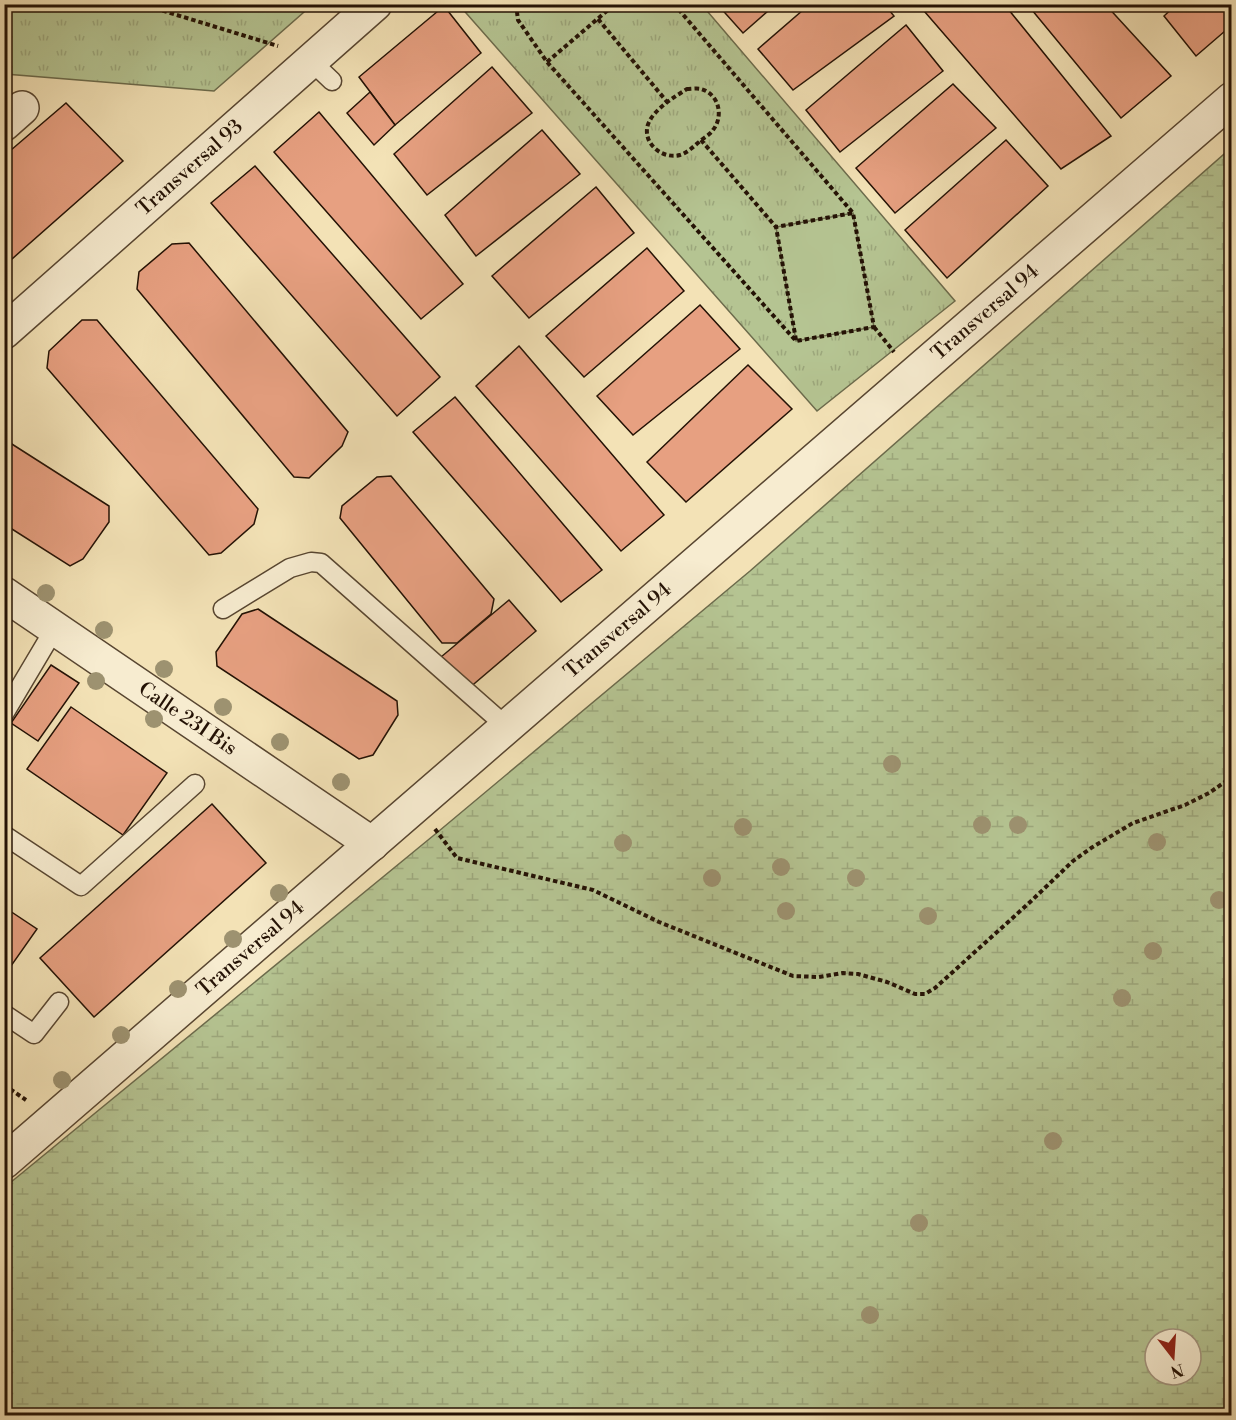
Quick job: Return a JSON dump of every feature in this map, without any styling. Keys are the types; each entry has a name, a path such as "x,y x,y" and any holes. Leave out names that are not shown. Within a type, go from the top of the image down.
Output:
{"street":[{"name":"Transversal 93","path":"4,332 321,71 375,4"},
{"name":"Transversal 94","path":"4,1162 1232,99"},
{"name":"Calle 23I Bis","path":"4,594 372,844"}],"lane":[{"path":"223,609 290,568 311,562 321,563 507,727"},
{"path":"4,714 55,628"},
{"path":"4,835 81,886 195,784"},
{"path":"4,1014 34,1034 59,1002"}],"path":[{"path":"141,4 270,42 321,71"},
{"path":"516,4 518,20 546,62 796,341"},
{"path":"546,62 615,4"},
{"path":"674,4 853,213 874,327 796,341"},
{"path":"598,19 668,103"},
{"path":"700,89 712,95 719,106 719,119 713,131 701,140 680,154 667,155 655,149 648,138 648,125 652,116 668,103 687,90 700,89"},
{"path":"701,140 776,227 796,341"},
{"path":"776,227 853,213"},
{"path":"411,809 439,831 458,858 593,890 659,922 793,976 858,974 887,982 915,994 925,994 935,988 1073,861 1091,848 1133,823 1185,805 1209,793 1232,777"}],"green space":[{"path":"4,5 312,5 214,91 5,74"},
{"path":"459,5 702,5 955,301 817,411"},
{"path":"1231,148 1231,1415 5,1415 5,1187 439,831 750,571"},
{"path":"853,213 874,327 796,341 776,227"}],"building":[{"path":"717,4 776,4 743,33"},
{"path":"810,4 884,4 894,16 793,90 758,49"},
{"path":"918,4 1004,4 1111,136 1061,169"},
{"path":"1027,4 1105,4 1171,76 1121,118"},
{"path":"1177,4 1232,4 1232,25 1196,56 1164,16"},
{"path":"444,6 481,53 395,125 359,77"},
{"path":"906,25 943,71 840,152 806,110"},
{"path":"492,67 532,113 427,195 394,154"},
{"path":"953,84 996,128 895,213 856,168"},
{"path":"370,92 395,125 374,145 347,113"},
{"path":"66,103 123,161 4,266 4,156"},
{"path":"319,112 463,284 421,319 274,152"},
{"path":"542,130 580,174 476,256 445,215"},
{"path":"1006,140 1048,186 947,278 905,230"},
{"path":"255,166 440,377 397,416 211,203"},
{"path":"596,187 634,233 529,318 492,276"},
{"path":"189,243 348,432 342,446 309,478 294,477 137,289 139,272 172,244"},
{"path":"647,248 684,291 584,377 546,336"},
{"path":"700,305 740,349 633,435 597,396"},
{"path":"82,320 97,320 258,509 254,524 221,553 209,555 47,368 49,351"},
{"path":"519,346 664,515 621,551 476,386"},
{"path":"748,365 792,409 686,502 647,462"},
{"path":"455,397 602,570 561,602 413,432"},
{"path":"4,439 109,506 109,522 83,559 70,566 4,524"},
{"path":"391,476 494,599 491,614 457,643 442,643 340,518 342,506 377,477"},
{"path":"509,600 536,631 468,689 441,657"},
{"path":"258,609 397,701 398,715 373,755 359,759 217,666 216,652 242,614"},
{"path":"51,665 79,683 38,741 11,723"},
{"path":"71,707 167,773 123,835 27,769"},
{"path":"212,804 266,863 94,1017 40,958"},
{"path":"4,907 37,929 4,976"}]}
